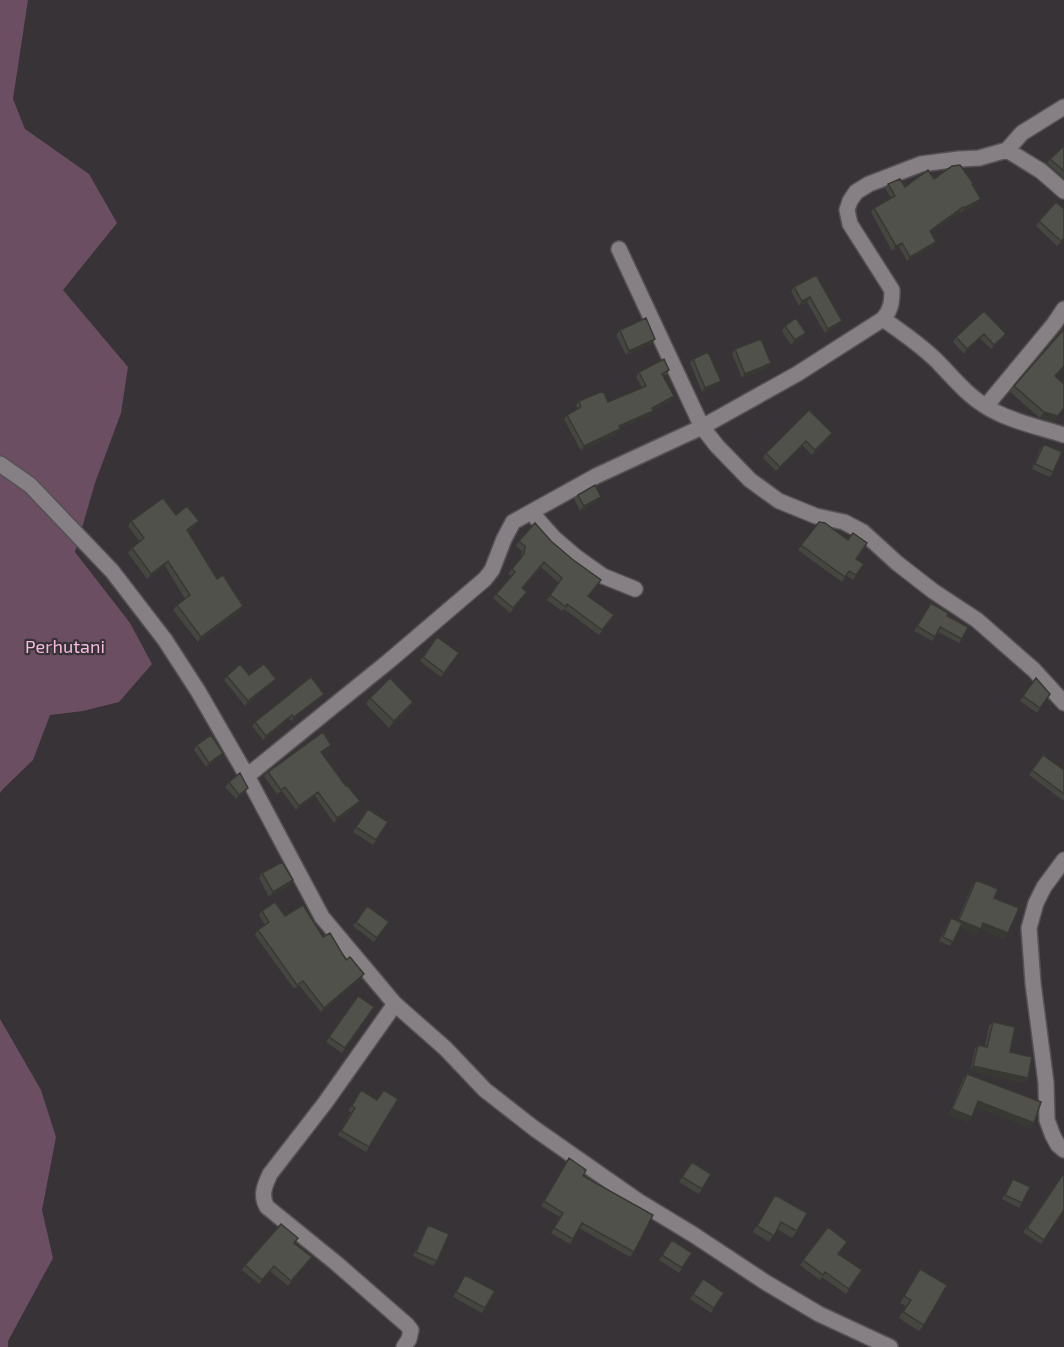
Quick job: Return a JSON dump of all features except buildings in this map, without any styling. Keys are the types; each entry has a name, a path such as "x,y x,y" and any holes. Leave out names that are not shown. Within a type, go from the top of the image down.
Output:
{"street":[{"path":"247,776 390,661 484,579 492,570 513,522 596,476 702,427 797,374 883,319 889,313 892,290 850,224 847,210 856,192 869,184 921,164 979,158 1007,150 1022,132 1064,107"},
{"path":"1007,150 1041,171 1064,190"},
{"path":"619,249 702,427 750,480 779,501 816,516 844,522 862,532 933,591 977,620 1034,670 1064,703"},
{"path":"986,406 1064,309"},
{"path":"883,319 922,348 966,392 986,406 1012,419 1064,435"},
{"path":"0,464 30,485 112,571 165,640 198,691 247,776 321,917 395,1004 445,1048 485,1090 535,1129 638,1201 819,1314 890,1347"},
{"path":"531,512 554,538 575,556 603,576 635,590"},
{"path":"1064,860 1044,887 1036,903 1029,928 1033,983 1046,1083 1047,1120 1058,1145 1064,1150"},
{"path":"395,1004 325,1103 270,1174 263,1194 267,1207 408,1325 411,1330 404,1347"}],"green space":[{"name":"Perhutani","path":"0,0 28,0 13,99 25,129 89,174 117,223 63,290 128,367 121,413 95,483 75,552 130,623 152,664 119,702 83,711 50,715 33,760 0,793"},
{"path":"0,1019 41,1090 56,1137 42,1210 53,1258 8,1341 8,1347 0,1347"}]}
